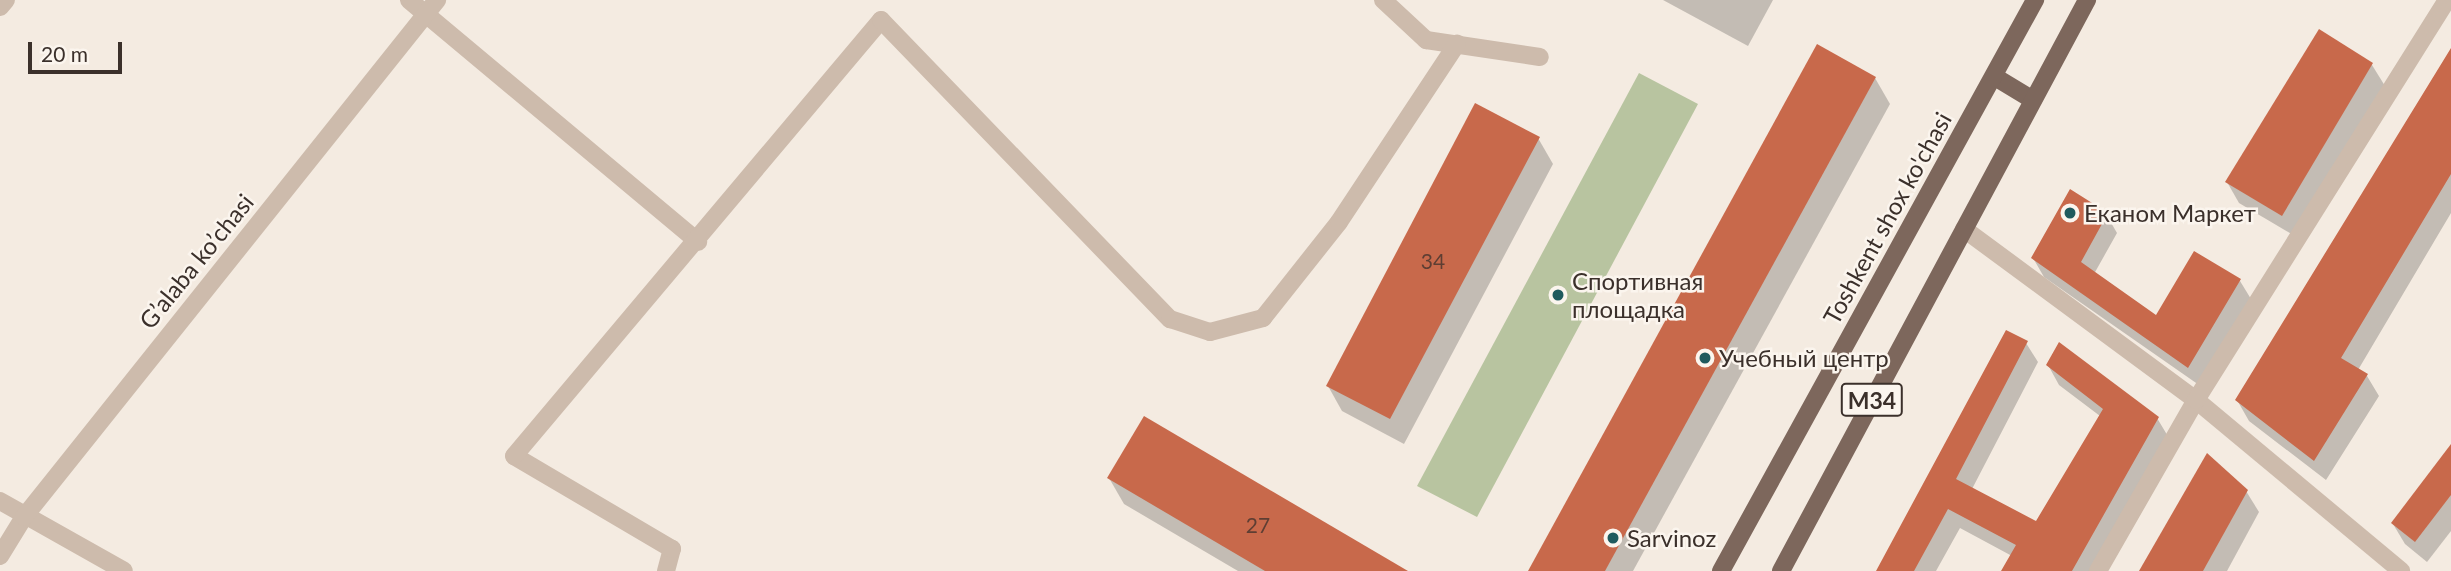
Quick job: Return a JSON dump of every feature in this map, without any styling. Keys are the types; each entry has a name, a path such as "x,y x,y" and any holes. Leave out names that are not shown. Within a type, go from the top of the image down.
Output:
{"main road":[{"name":"Toshkent shox ko'chasi","path":"1721,571 2035,0"},
{"name":"M34","path":"1781,571 2087,0"},
{"path":"1995,77 2033,100"}],"street":[{"path":"0,7 6,0"},
{"path":"409,0 432,6 698,242"},
{"path":"1383,0 1426,40 1540,57"},
{"path":"2098,571 2196,400 2447,0"},
{"name":"G’alaba ko’chasi","path":"0,556 24,517 432,6"},
{"path":"666,571 672,549 514,456 698,242 881,20 1170,319 1210,332 1264,318 1339,222 1457,44"},
{"path":"1964,229 2196,400 2401,571"},
{"path":"0,501 24,517 124,571"}],"green space":[{"name":"Спортивная площадка","path":"1639,73 1698,104 1477,517 1417,486"}],"building":[{"path":"2319,29 2373,63 2282,216 2225,182"},
{"path":"1817,44 1876,77 1605,571 1528,571"},
{"path":"2451,48 2451,174 2341,358 2368,374 2314,461 2235,400"},
{"path":"1475,103 1540,137 1390,419 1326,386"},
{"path":"2070,189 2108,213 2081,262 2156,315 2194,251 2241,279 2188,368 2031,258"},
{"path":"2006,330 2028,341 1956,479 2036,521 2103,409 2046,365 2059,342 2159,417 2072,571 2001,571 2016,545 1948,509 1914,571 1876,571"},
{"path":"1144,416 1408,571 1265,571 1107,478"},
{"path":"2451,444 2451,495 2415,542 2391,523"},
{"path":"2207,453 2248,490 2203,571 2139,571"}],"place":[{"name":"Еканом Маркет","path":"2070,213"},
{"name":"Спортивная площадка","path":"1558,295"},
{"name":"Учебный центр","path":"1705,358"},
{"name":"Sarvinoz","path":"1613,538"}]}
